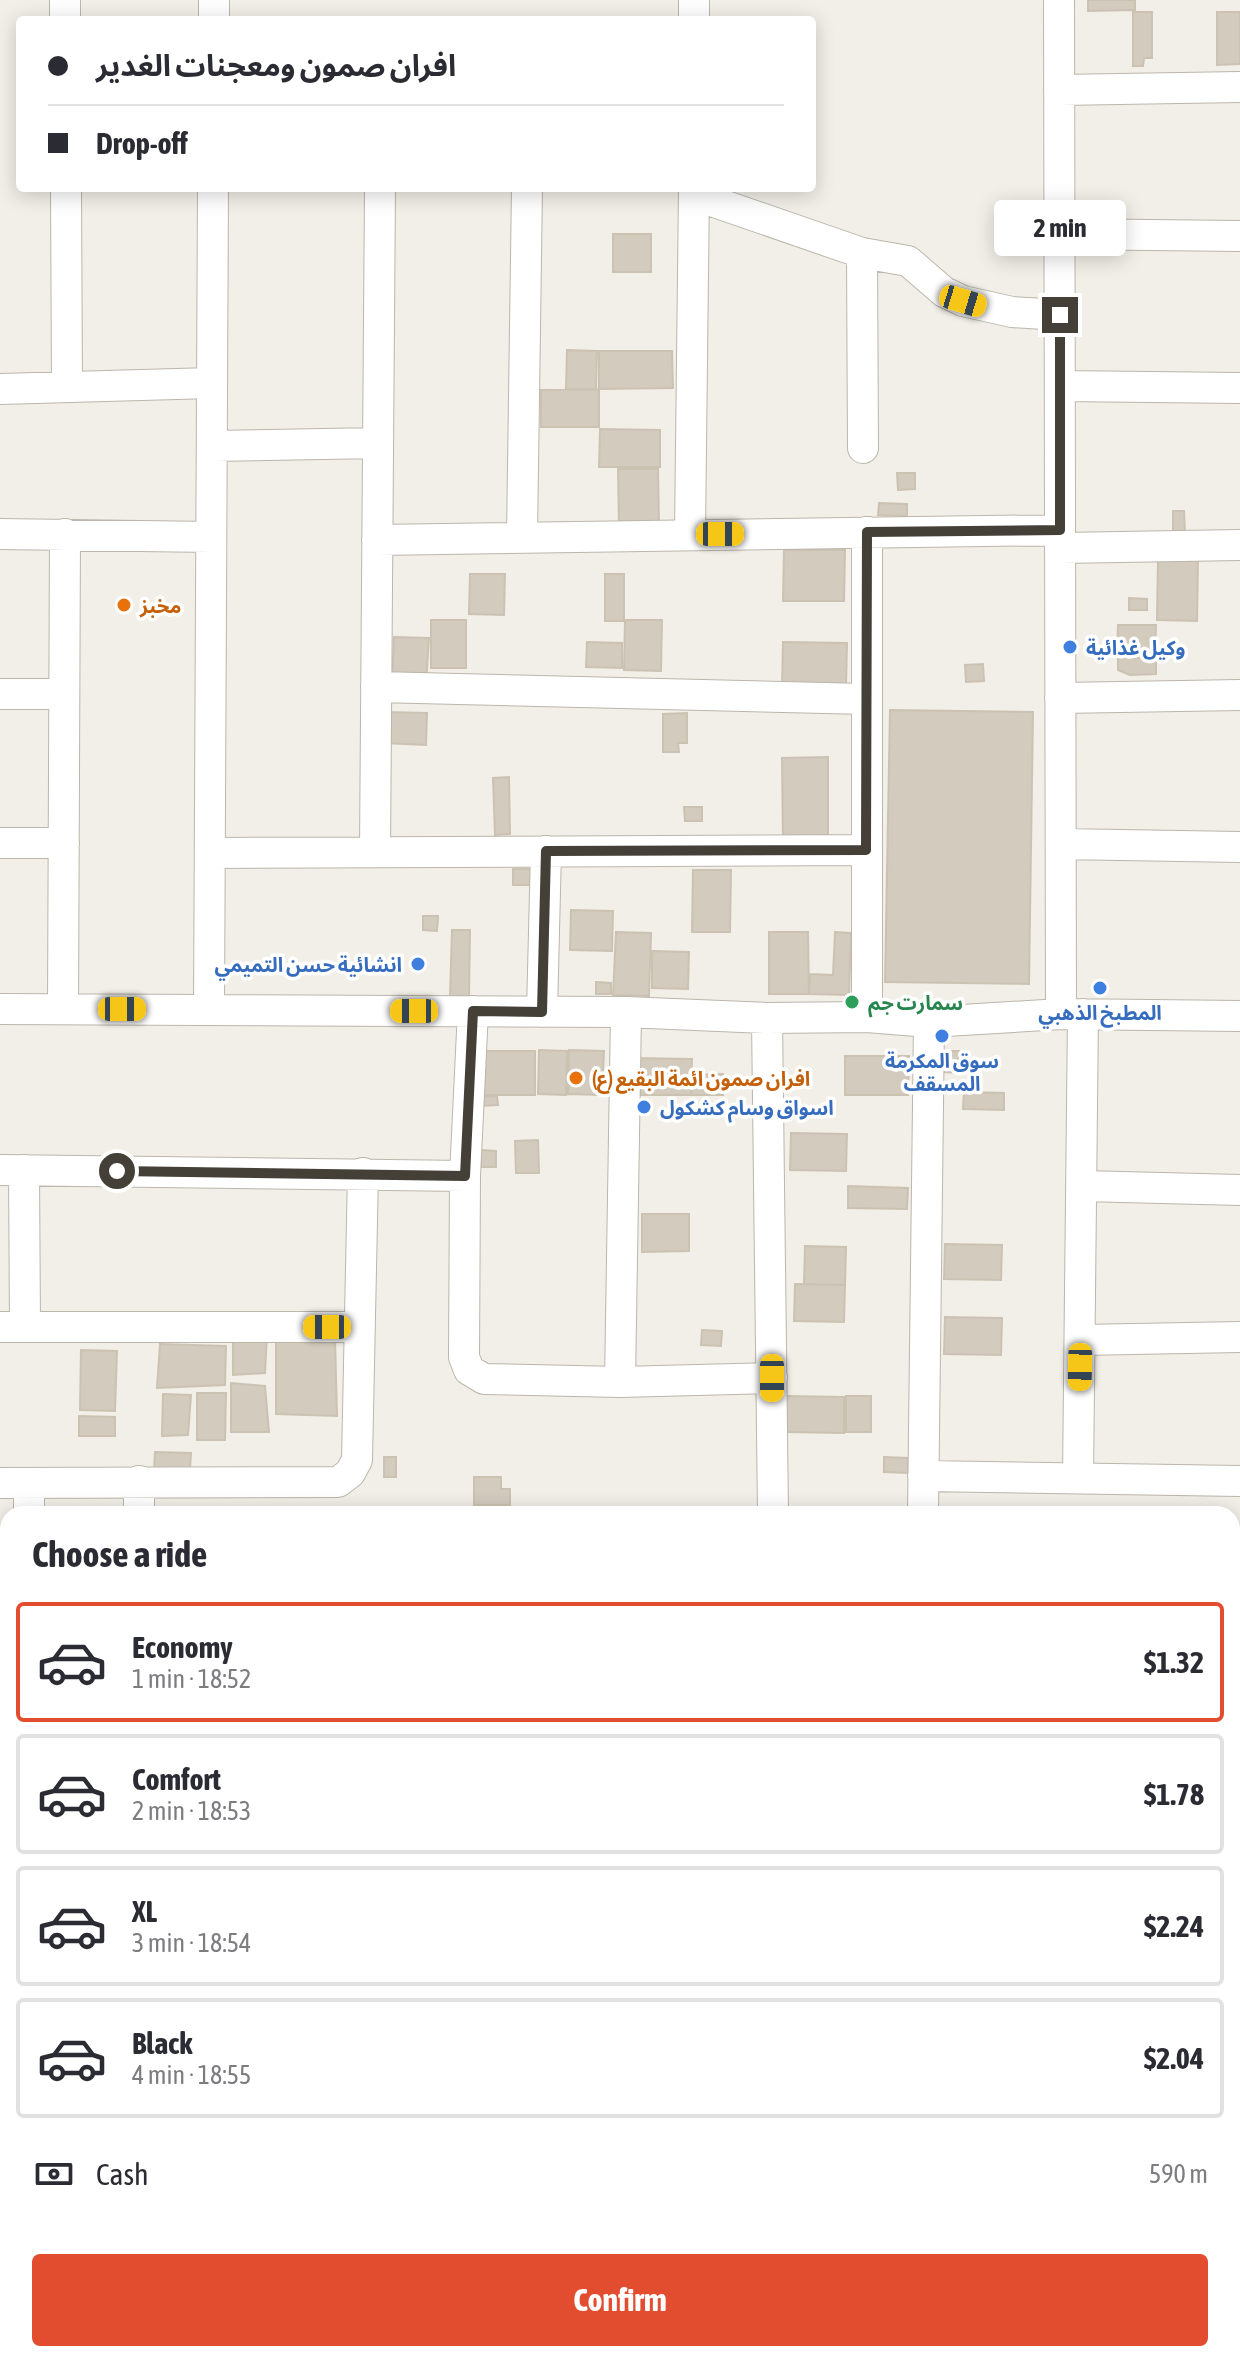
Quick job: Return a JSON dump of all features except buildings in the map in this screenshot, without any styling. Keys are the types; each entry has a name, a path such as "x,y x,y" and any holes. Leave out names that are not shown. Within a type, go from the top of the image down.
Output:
{"street":[{"path":"1059,0 1061,844 1083,1186 1078,1478"},
{"path":"1059,90 1240,87"},
{"path":"66,192 67,387"},
{"path":"209,1010 213,192"},
{"path":"375,852 380,192"},
{"path":"522,537 527,192"},
{"path":"690,534 694,192"},
{"path":"697,192 862,253 908,261 944,292 963,301 1012,312 1060,315"},
{"path":"1059,234 1240,236"},
{"path":"862,253 863,448"},
{"path":"0,389 212,383"},
{"path":"1060,386 1240,388"},
{"path":"212,446 378,443"},
{"path":"377,540 867,532 1240,545"},
{"path":"867,532 867,1017"},
{"path":"0,534 211,537"},
{"path":"63,1009 65,534"},
{"path":"376,687 866,699"},
{"path":"0,694 64,694"},
{"path":"1060,698 1240,695"},
{"path":"0,843 64,843"},
{"path":"1061,844 1240,847"},
{"path":"210,853 866,850"},
{"path":"542,1012 546,851"},
{"path":"0,1009 626,1012 767,1018 867,1017 929,1022 1072,1014 1240,1016"},
{"path":"473,1011 465,1176 464,1357 469,1370 484,1379 620,1382 772,1378"},
{"path":"620,1382 626,1012"},
{"path":"767,1018 773,1506"},
{"path":"923,1506 929,1022"},
{"path":"359,1327 12,1327 12,1170 465,1176"},
{"path":"25,1506 14,1483 338,1482 350,1473 357,1460 363,1173"},
{"path":"1083,1186 1240,1190"},
{"path":"1080,1340 1240,1337"},
{"path":"923,1476 1240,1481"},
{"path":"139,1481 139,1506"}],"place":[{"name":"مخبز","path":"124,605"},
{"name":"وكيل غذائية","path":"1070,647"},
{"name":"انشائية حسن التميمي","path":"418,964"},
{"name":"المطبخ الذهبي","path":"1100,988"},
{"name":"سمارت جم","path":"852,1002"},
{"name":"سوق المكرمة المسقف","path":"942,1036"},
{"name":"افران صمون ائمة البقيع (ع)","path":"576,1078"},
{"name":"اسواق وسام كشكول","path":"644,1107"}],"route":[{"path":"117,1171 465,1176 473,1011 542,1012 546,851 866,850 867,532 1060,530 1060,315"}]}
